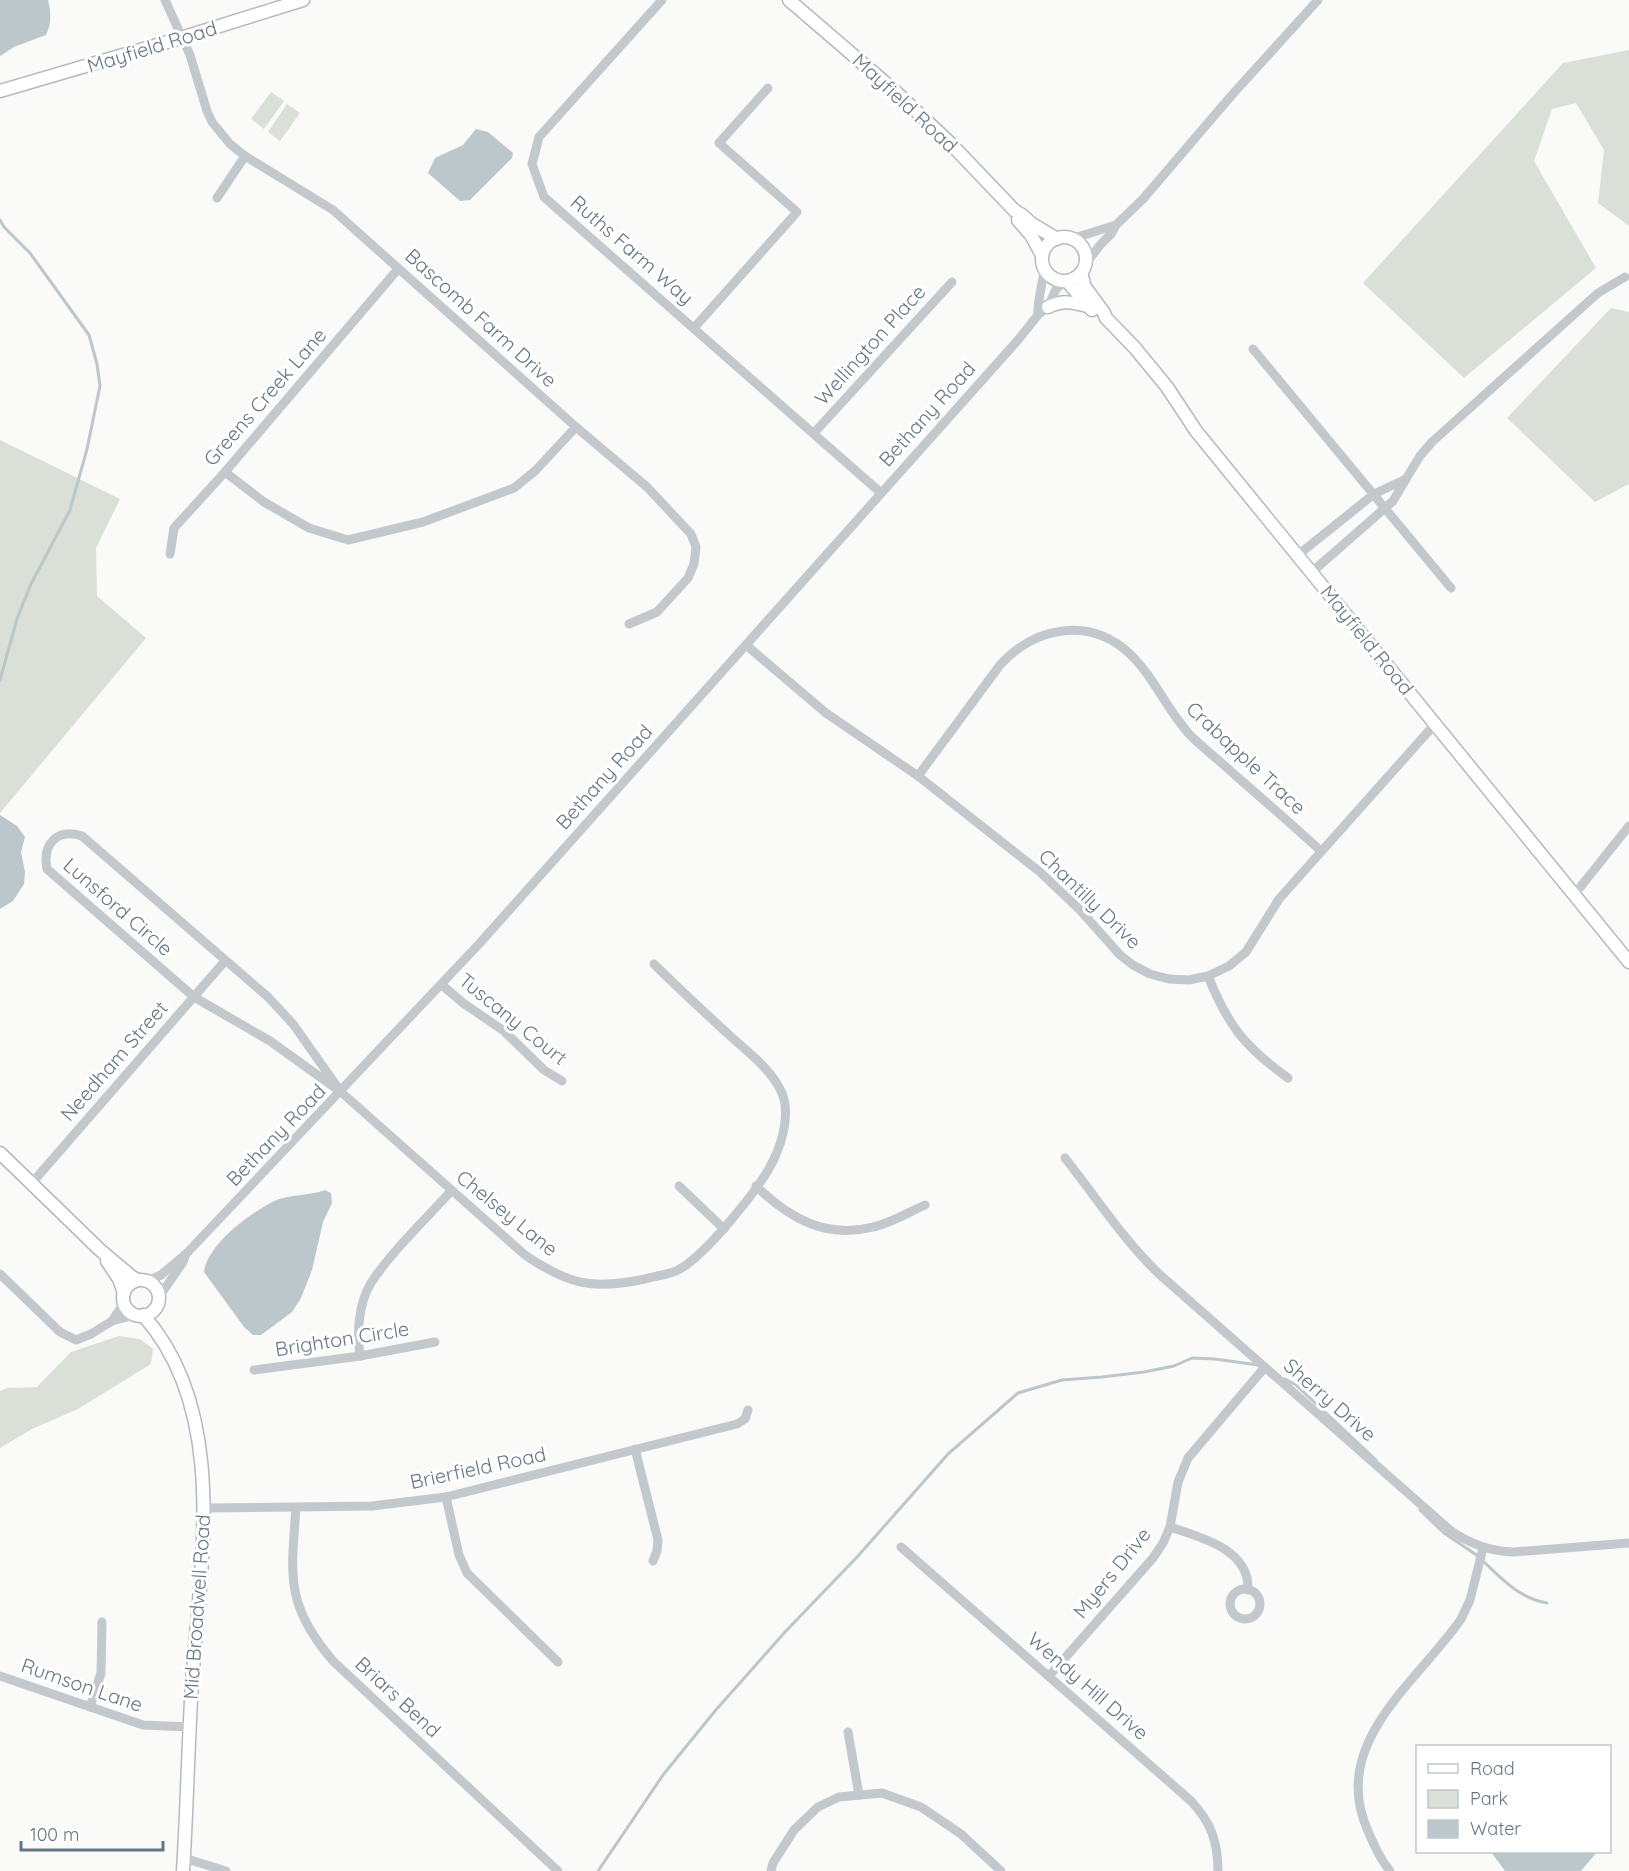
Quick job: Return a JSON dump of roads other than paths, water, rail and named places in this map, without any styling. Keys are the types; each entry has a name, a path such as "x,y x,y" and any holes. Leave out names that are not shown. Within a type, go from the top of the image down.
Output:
{"street":[{"name":"Bascomb Farm Drive","path":"165,0 190,56 207,111 212,122 230,144 245,156 333,210 646,487 691,534 696,547 694,564 688,578 657,612 629,624"},
{"name":"Mayfield Road","path":"0,91 181,39 303,0"},
{"name":"Ruths Farm Way","path":"662,0 539,137 532,164 544,197 880,493"},
{"name":"Mayfield Road","path":"789,0 896,92 950,143 1015,211 1057,239"},
{"path":"1044,269 1052,278 1065,282 1074,279 1116,225 1143,199 1231,96 1318,0"},
{"path":"694,328 797,212 719,143 768,88"},
{"path":"218,198 245,156"},
{"name":"Mayfield Road","path":"1015,211 1017,219 1031,235 1042,255"},
{"path":"1038,315 1037,303 1041,294 1044,269 1042,255 1048,244 1057,239 1071,239 1116,225"},
{"path":"1071,239 1080,244 1084,250 1084,268"},
{"name":"Mayfield Road","path":"1084,268 1085,287 1106,318 1135,348 1167,387 1196,431 1629,962"},
{"name":"Greens Creek Lane","path":"170,554 174,528 399,269"},
{"path":"1312,572 1393,501 1420,456 1432,441 1598,293 1625,277"},
{"name":"Wellington Place","path":"814,433 952,282"},
{"name":"Mayfield Road","path":"1065,282 1100,318 1106,318"},
{"name":"Bethany Road","path":"142,1280 161,1275 186,1254 442,985 1010,349 1048,306 1056,289 1065,282"},
{"path":"1048,306 1071,301 1089,307"},
{"path":"1253,349 1450,588"},
{"path":"225,472 264,502 309,528 348,540 423,522 514,489 535,471 576,427"},
{"path":"1298,555 1374,494 1393,483 1406,479"},
{"name":"Crabapple Trace","path":"918,776 1012,651 1029,640 1047,633 1066,630 1086,632 1109,639 1129,653 1170,711 1191,736 1321,851"},
{"name":"Chantilly Drive","path":"746,645 826,713 918,776 1040,872 1080,910 1120,955 1150,974 1169,979 1189,980 1208,976 1229,966 1246,952 1279,899 1435,724"},
{"path":"1574,895 1629,826"},
{"name":"Lunsford Circle","path":"73,833 82,836 268,997 293,1024 341,1092 268,1040 194,997 47,869 44,856 56,836 73,833"},
{"name":"Needham Street","path":"31,1184 225,961"},
{"name":"Chelsey Lane","path":"341,1092 514,1247 537,1263 566,1278 593,1285 622,1284 674,1272 691,1262 724,1229 773,1161 782,1138 785,1107 781,1092 761,1062 654,964"},
{"path":"1208,976 1220,1005 1238,1034 1261,1058 1288,1078"},
{"name":"Tuscany Court","path":"442,985 463,1003 504,1031 544,1070 562,1081"},
{"path":"0,1154 100,1250 132,1277 156,1288 157,1302 150,1314 112,1321 76,1340 60,1332 2,1281"},
{"name":"Sherry Drive","path":"1065,1158 1119,1231 1142,1257 1451,1531 1483,1548 1513,1552 1629,1543"},
{"path":"679,1186 724,1229"},
{"path":"756,1186 786,1213 811,1225 832,1229 853,1230 874,1227 925,1206"},
{"path":"360,1356 358,1339 362,1307 370,1285 451,1191"},
{"path":"100,1250 119,1279 128,1310 139,1315"},
{"name":"Bethany Road","path":"157,1302 186,1254"},
{"path":"112,1321 130,1284 142,1280"},
{"name":"Mid Broadwell Road","path":"157,1302 168,1348 180,1374 199,1442 204,1508 184,1865"},
{"name":"Mid Broadwell Road","path":"139,1315 168,1348"},
{"name":"Brighton Circle","path":"254,1370 360,1356 435,1342"},
{"name":"Myers Drive","path":"1049,1676 1153,1558 1170,1527 1178,1482 1188,1458 1265,1367"},
{"name":"Brierfield Road","path":"204,1508 372,1506 446,1497 737,1424 745,1419 748,1410"},
{"path":"635,1449 658,1540 653,1561"},
{"path":"446,1497 459,1555 466,1573 558,1662"},
{"name":"Briars Bend","path":"296,1508 292,1573 294,1593 304,1620 318,1644 558,1871"},
{"path":"1170,1527 1222,1546 1237,1559 1247,1576 1248,1590"},
{"name":"Wendy Hill Drive","path":"901,1546 1201,1812 1214,1836 1218,1850 1218,1871"},
{"path":"1390,1871 1378,1853 1360,1814 1359,1790 1363,1755 1370,1736 1382,1716 1461,1619 1470,1600 1483,1548"},
{"path":"90,1707 101,1673 102,1622"},
{"name":"Rumson Lane","path":"0,1676 143,1725 190,1727"},
{"path":"848,1732 860,1795"},
{"path":"771,1871 773,1863 794,1830 818,1807 839,1797 882,1793 921,1807 961,1834 1001,1871"},
{"path":"184,1865 226,1871"}],"water":[{"path":"0,0 48,0 50,18 46,35 14,47 0,56"},
{"path":"476,129 488,132 513,153 512,158 470,200 460,201 428,173 435,158 463,145"},
{"path":"0,815 17,826 25,837 21,852 25,872 24,884 13,901 0,909"},
{"path":"325,1190 331,1193 332,1203 323,1222 312,1270 301,1298 292,1312 261,1335 253,1335 244,1327 204,1272 207,1262 213,1251 231,1231 264,1206 280,1199"},
{"path":"1492,1853 1596,1853 1581,1871 1505,1871"}],"waterway":[{"path":"0,220 30,253 89,335 100,386 87,449 70,510 31,584 17,619 0,680"},
{"path":"598,1871 663,1775 715,1711 785,1632 858,1556 948,1454 1018,1393 1062,1380 1144,1372 1174,1366 1192,1358 1258,1365"},
{"path":"1285,1379 1296,1385 1376,1460"},
{"path":"1420,1510 1444,1533 1478,1556"},
{"path":"1483,1561 1520,1593 1547,1603"}]}
